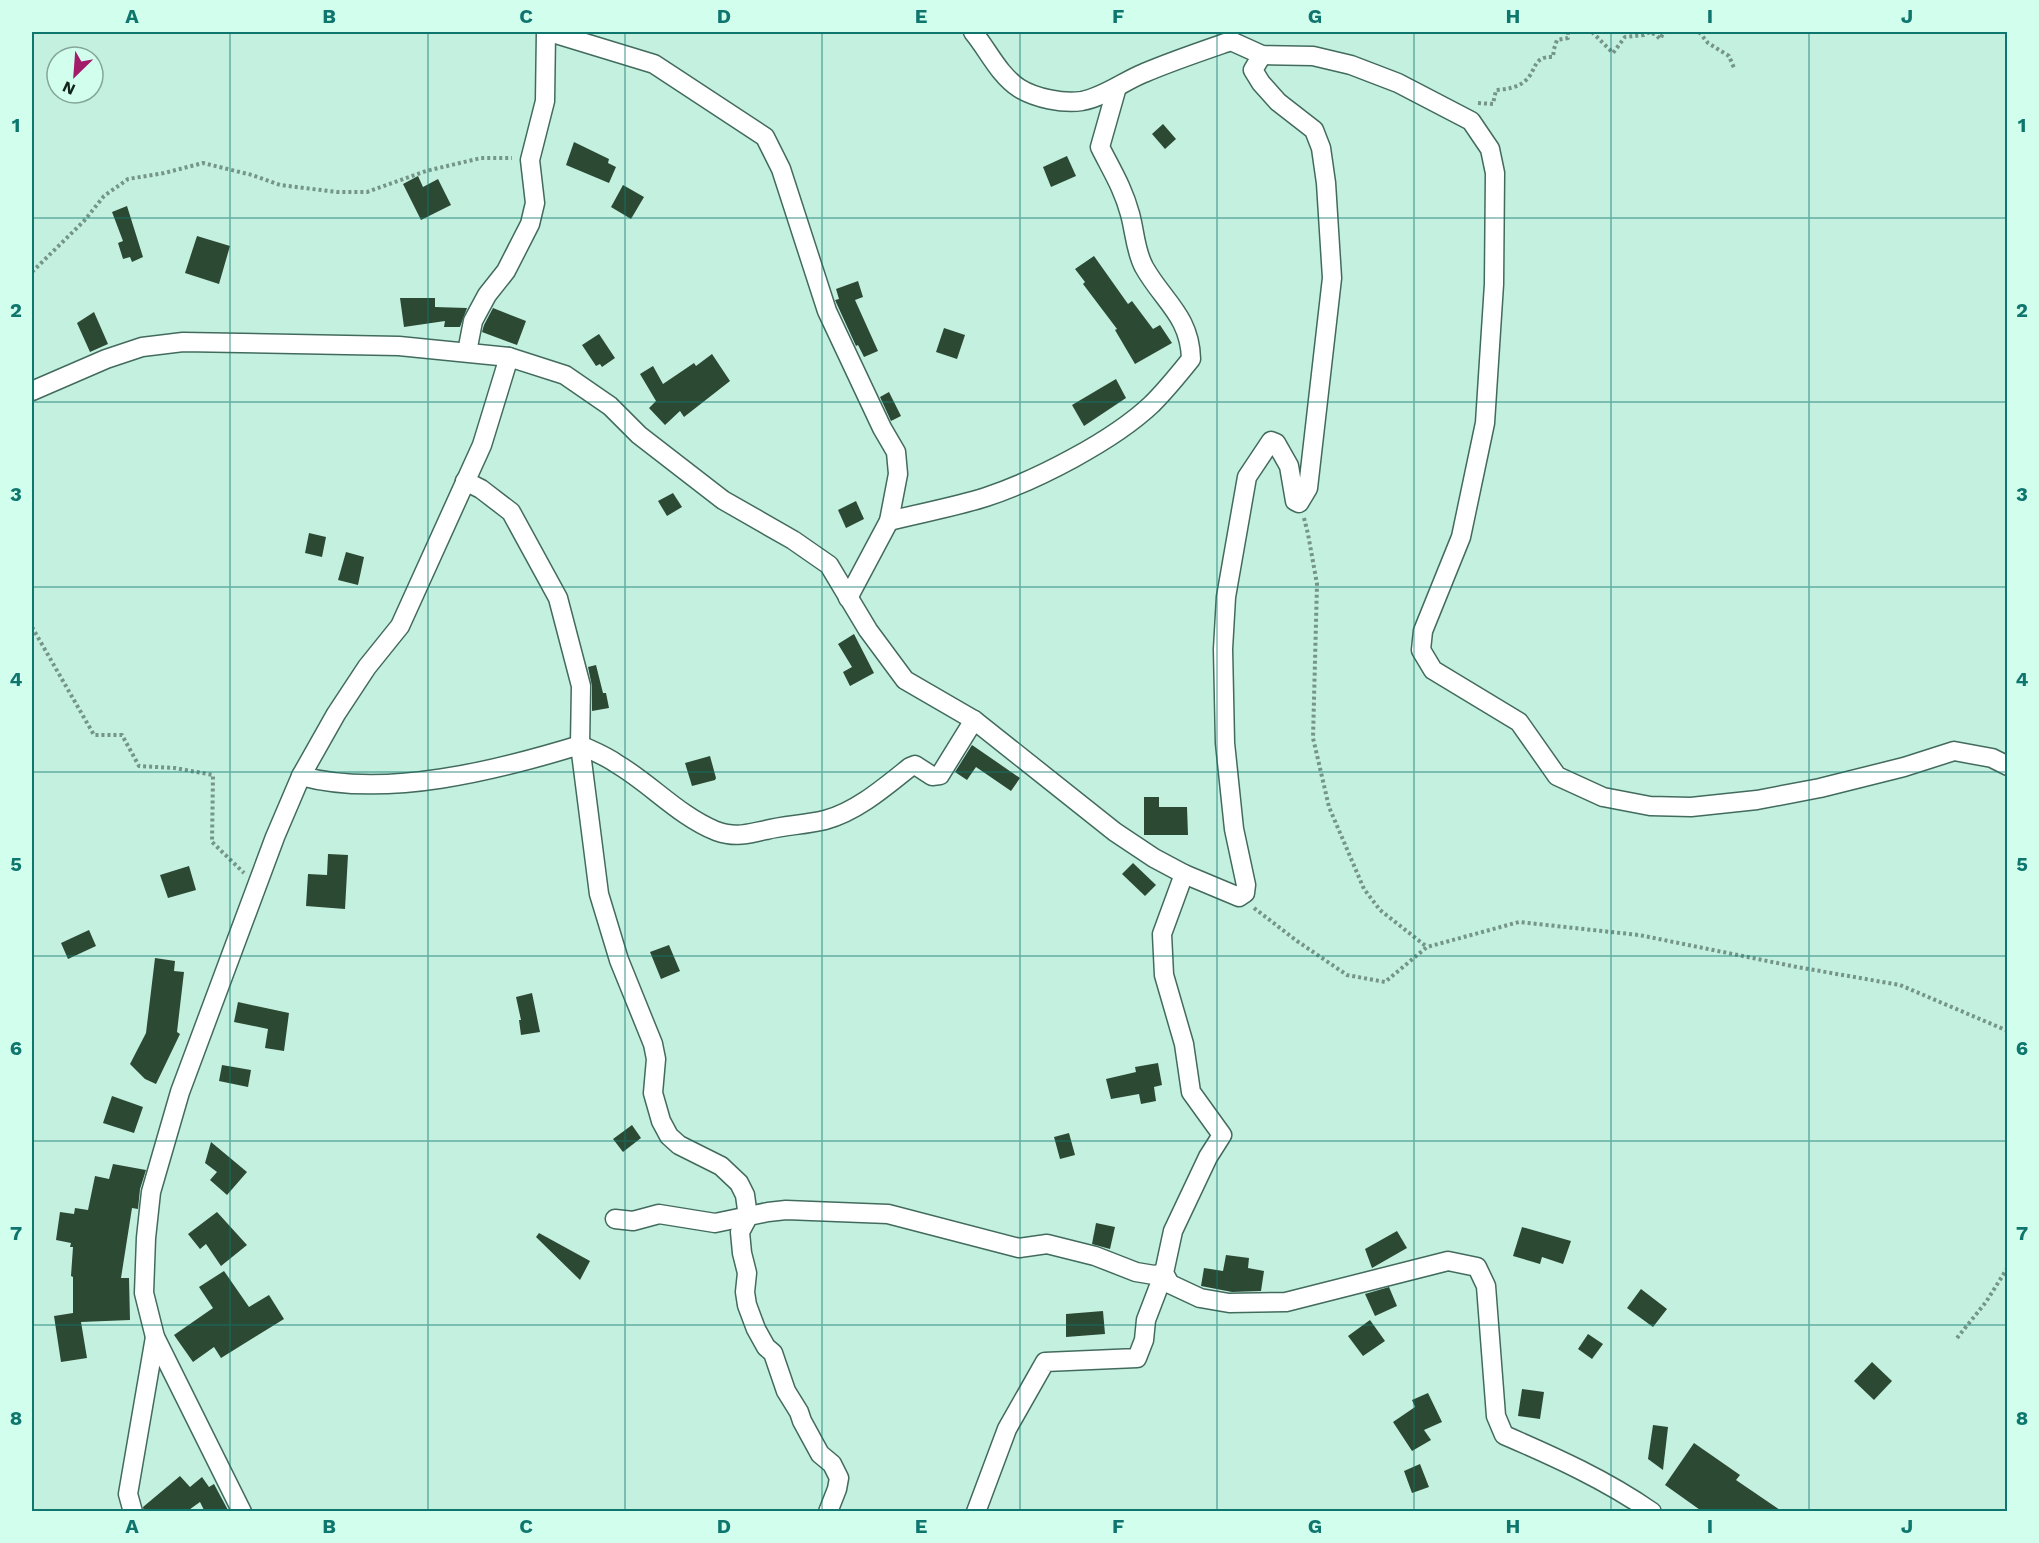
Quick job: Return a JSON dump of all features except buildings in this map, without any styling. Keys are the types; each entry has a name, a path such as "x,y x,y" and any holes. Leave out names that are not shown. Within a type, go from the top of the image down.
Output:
{"street":[{"path":"467,352 473,321 487,295 506,270 530,224 535,203 530,160 546,101 547,32 654,64 765,137 781,169 827,311 882,428 896,452 898,474 889,521 848,598"},
{"path":"973,32 1005,76 1020,89 1041,97 1082,101 1117,87 1142,73 1231,41 1262,55 1313,56 1351,65 1398,83 1471,121 1490,149 1495,173 1494,285 1485,423 1461,537 1423,631 1421,650 1433,670 1519,722 1557,776 1603,797 1650,806 1691,807 1757,800 1820,788 1894,770 1954,751 1992,758 2007,766"},
{"path":"32,391 142,347 183,342 387,345 508,357 565,375 610,406 639,435 723,500 793,540 829,565 868,630 905,680 974,720 1115,832 1154,858 1184,874 1239,897 1245,893 1246,885 1234,829 1224,743 1223,649 1226,597 1247,477 1271,441 1276,443 1289,466 1295,501 1299,503 1308,488 1332,278 1326,183 1321,148 1314,130 1278,102 1261,83 1253,70 1262,55"},
{"path":"889,521 984,497 1016,486 1080,454 1125,425 1152,404 1191,359 1191,342 1184,324 1143,267 1136,249 1131,216 1121,185 1100,147 1117,87"},
{"path":"242,1512 156,1337 144,1293 146,1238 151,1192 180,1092 274,837 302,776 336,714 361,676 400,626 482,445 508,357"},
{"path":"465,481 481,489 511,512 558,598 581,686 580,745 599,894 619,960 653,1044 656,1059 653,1093 660,1121 669,1136 679,1145 721,1166 739,1183 745,1195 748,1217 740,1232 747,1273 745,1292 747,1305 756,1329 766,1347 773,1353 786,1391 820,1454 832,1464 839,1478 828,1512"},
{"path":"302,776 324,782 395,784 443,778 524,762 580,745 617,763 690,817 728,835 746,836 827,819 854,807 915,765 932,776 940,775 974,720"},
{"path":"976,1512 1007,1429 1045,1362 1137,1358 1144,1340 1146,1320 1164,1273 1173,1231 1208,1157 1222,1135 1191,1092 1184,1044 1164,975 1162,934 1184,874"},
{"path":"615,1219 633,1221 659,1214 715,1223 786,1210 888,1214 1019,1248 1047,1244 1095,1256 1136,1272 1154,1275 1164,1273"},
{"path":"1164,1273 1170,1284 1200,1298 1229,1303 1286,1302 1448,1261 1477,1267 1486,1286 1496,1416 1504,1435 1573,1465 1652,1512"},
{"path":"133,1512 128,1494 156,1337"}],"path":[{"path":"1455,112 1476,103 1493,104 1496,90 1514,88 1527,80 1538,61 1545,57 1553,57 1557,40 1568,38 1568,32"},
{"path":"1592,32 1613,53 1625,37 1650,32 1660,39 1664,32"},
{"path":"1699,32 1708,43 1729,56 1734,68"},
{"path":"32,272 84,221 104,196 128,179 203,163 252,174 280,185 337,192 367,192 426,171 481,158 508,157 530,160"},
{"path":"1299,503 1308,534 1317,584 1313,738 1329,807 1364,888 1380,910 1426,947"},
{"path":"32,627 94,735 122,735 139,766 175,768 213,775 212,842 257,886"},
{"path":"1239,897 1347,975 1385,982 1426,947 1519,922 1640,935 1900,986 2007,1031"},
{"path":"1957,1338 1986,1302 2007,1267"}]}
